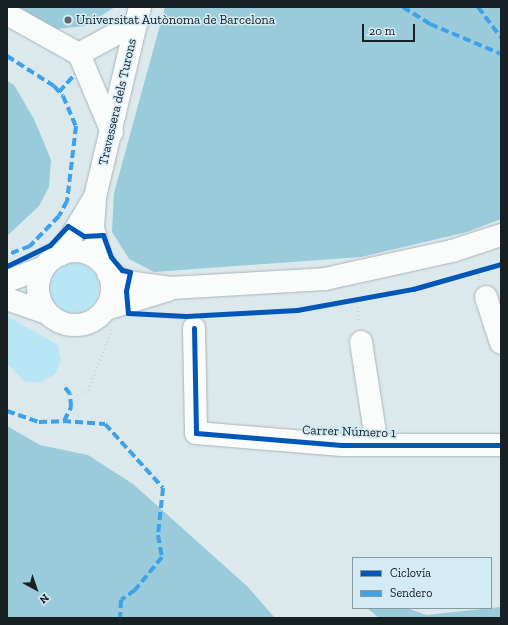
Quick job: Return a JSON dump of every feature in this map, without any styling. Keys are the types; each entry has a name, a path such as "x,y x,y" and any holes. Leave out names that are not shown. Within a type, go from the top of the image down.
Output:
{"street":[{"path":"7,14 79,54 112,132"},
{"path":"79,54 138,15"},
{"name":"Travessera dels Turons","path":"105,267 93,228 95,197 112,132 138,15"},
{"name":"Travessera dels Turons","path":"53,261 95,197"},
{"path":"7,281 53,261 82,252 127,282 172,288 325,279 452,251 501,235"},
{"path":"47,313 38,290 53,261"},
{"path":"105,267 112,288 112,316"},
{"path":"7,299 47,313 59,322 78,325 112,316 172,288"},
{"path":"486,297 501,343"},
{"name":"Carrer Número 1","path":"194,328 196,433 377,445 501,445"},
{"path":"362,342 377,445"}],"path":[{"path":"357,299 362,342"},
{"path":"70,399 88,390 105,343 112,316"}],"shaded area":[{"name":"Universitat Autònoma de Barcelona","path":"19,7 115,7 85,26 56,29"},
{"path":"165,7 501,7 501,219 467,232 361,257 154,272 129,259 112,232 114,193"},
{"path":"7,81 14,85 34,119 51,160 49,187 39,206 7,236"},
{"path":"74,263 84,265 92,270 97,278 99,288 97,298 92,306 84,311 74,313 64,311 56,306 51,298 49,288 51,278 56,270 64,265"},
{"path":"7,316 58,345 61,360 55,374 40,383 24,381 7,363"},
{"path":"7,426 40,445 88,455 133,484 248,587 275,618 7,618"},
{"path":"501,607 501,618 379,618 368,609 410,609 426,615"}],"marked path":[{"path":"403,7 430,24 501,54"},
{"path":"478,7 501,37"},
{"path":"7,56 54,86 63,96 76,126 67,201 59,216 30,246 7,255"},
{"path":"59,92 75,74"},
{"path":"7,411 39,422 64,421 71,407 70,394 63,385"},
{"path":"63,421 105,424 163,488 158,535 162,557 135,590 121,600 120,618"}],"cycle path":[{"path":"7,266 50,245 68,226 84,236 103,235 111,257 122,270 130,272 126,291 128,313 186,316 297,310 413,289 501,264"},
{"path":"194,328 196,433 342,445 501,445"}],"place":[{"name":"Universitat Autònoma de Barcelona","path":"68,20"}]}
